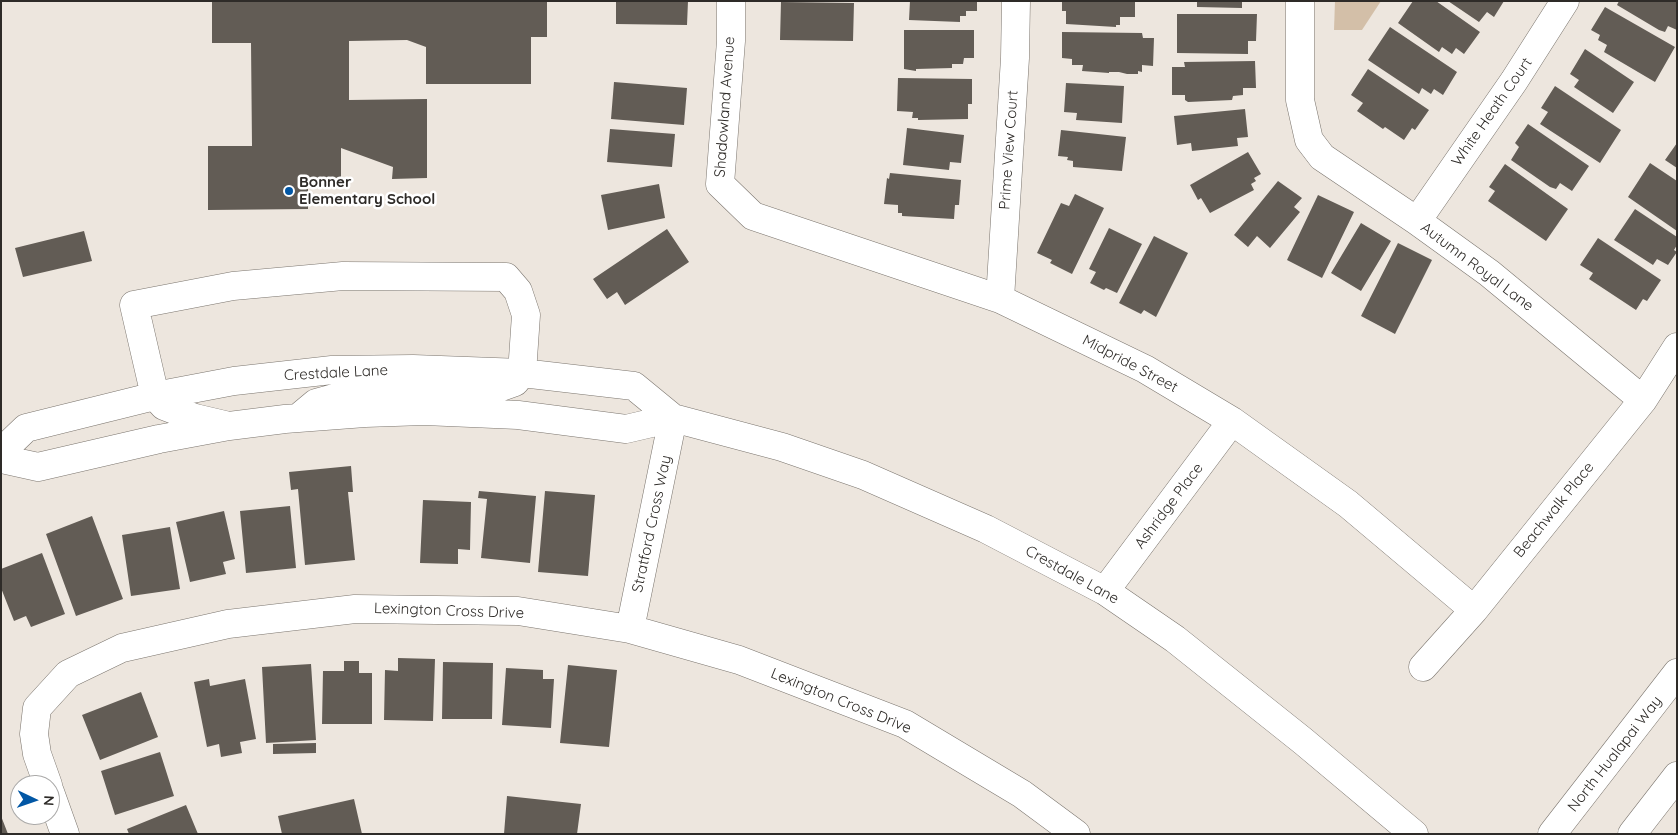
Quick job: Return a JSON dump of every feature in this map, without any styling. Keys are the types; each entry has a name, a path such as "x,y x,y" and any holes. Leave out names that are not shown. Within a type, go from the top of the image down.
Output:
{"street":[{"name":"Shadowland Avenue","path":"731,1 731,41 720,184 740,203"},
{"name":"Prime View Court","path":"1000,299 1015,58 1016,1"},
{"name":"Autumn Royal Lane","path":"1300,1 1300,100 1310,140 1322,157 1417,221 1489,273 1643,400"},
{"name":"White Heath Court","path":"1417,221 1514,81 1565,1"},
{"name":"Midpride Street","path":"740,203 753,216 1000,299 1145,369 1232,422 1348,504 1474,610"},
{"path":"229,426 195,418 164,406 155,396 134,305 233,286 343,276 506,277 518,291 526,314 522,373 515,382 476,392 436,390 356,392 316,403 298,418"},
{"name":"Beachwalk Place","path":"1423,667 1474,610 1643,400 1677,347"},
{"name":"Crestdale Lane","path":"1,452 26,428 155,396 234,380 332,370 413,369 522,373 634,386 674,418 782,447 863,475 986,529 1105,591 1175,639 1304,741 1414,834"},
{"name":"Crestdale Lane","path":"1,459 38,467 159,439 229,426 365,413 424,411 539,416 626,429 674,418"},
{"name":"Stratford Cross Way","path":"630,629 674,418"},
{"name":"Ashridge Place","path":"1105,591 1232,422"},
{"name":"Lexington Cross Drive","path":"44,775 37,754 34,734 37,708 68,674 122,648 228,624 355,609 518,612 630,629 739,660 905,724 1022,794 1076,834"},
{"name":"North Hualapai Way","path":"1552,834 1677,674"},
{"path":"1632,834 1677,776"},
{"path":"60,820 65,834"}],"shaded area":[{"path":"1335,1 1381,1 1362,30 1334,30"}],"building":[{"path":"212,1 547,1 547,37 531,37 531,84 426,84 426,47 407,40 349,41 349,100 427,99 427,178 392,179 393,167 341,148 341,185 308,185 308,209 208,210 208,146 252,146 251,43 212,43"},
{"path":"616,1 688,1 687,25 616,24"},
{"path":"910,1 977,1 977,11 966,11 966,16 960,16 960,22 909,20"},
{"path":"1062,1 1135,1 1135,17 1120,17 1120,25 1116,25 1116,27 1066,24 1066,11 1062,11"},
{"path":"1197,1 1242,1 1242,8 1197,7"},
{"path":"1413,1 1436,1 1480,32 1464,54 1456,48 1452,54 1442,47 1439,52 1398,23"},
{"path":"1448,1 1504,1 1494,17 1487,12 1479,22"},
{"path":"1619,1 1677,1 1677,30 1668,26 1665,32 1659,30 1617,5"},
{"path":"781,2 854,3 853,41 780,40"},
{"path":"1605,7 1675,47 1655,82 1604,52 1607,45 1598,40 1600,35 1591,30"},
{"path":"1177,14 1257,14 1256,41 1248,41 1248,54 1177,53"},
{"path":"1390,27 1457,72 1443,95 1434,89 1431,94 1422,88 1419,94 1368,60"},
{"path":"904,30 974,30 974,58 964,58 963,64 952,64 952,68 916,69 916,71 904,69"},
{"path":"1062,32 1142,33 1143,38 1154,38 1153,66 1142,65 1142,72 1138,71 1138,74 1082,71 1083,65 1072,65 1072,59 1062,58"},
{"path":"1585,49 1634,82 1613,113 1574,87 1579,80 1570,74"},
{"path":"1255,61 1256,88 1243,88 1243,95 1233,96 1232,100 1188,102 1185,100 1185,95 1172,95 1172,67 1185,67 1184,62"},
{"path":"1368,69 1429,110 1415,130 1412,128 1404,140 1385,127 1383,129 1357,111 1363,103 1351,95"},
{"path":"898,78 972,79 972,104 968,104 968,119 918,120 918,118 912,118 913,112 897,111"},
{"path":"614,82 687,88 684,125 611,119"},
{"path":"1066,83 1124,86 1122,123 1076,120 1077,113 1064,112"},
{"path":"1555,86 1621,130 1600,163 1540,124 1548,112 1541,108"},
{"path":"1245,109 1248,137 1237,138 1238,146 1192,151 1191,143 1177,145 1174,116"},
{"path":"1528,124 1589,166 1572,191 1560,183 1556,189 1550,187 1511,160 1519,147 1515,143"},
{"path":"907,128 964,135 961,163 950,162 949,170 903,165"},
{"path":"610,129 675,134 672,167 607,162"},
{"path":"1061,130 1126,137 1122,171 1073,167 1073,161 1067,160 1068,157 1058,156"},
{"path":"1677,143 1677,168 1665,160"},
{"path":"1248,152 1261,174 1254,178 1256,181 1251,184 1254,190 1210,213 1201,198 1198,200 1190,185"},
{"path":"1650,163 1677,181 1677,231 1628,197"},
{"path":"1505,164 1568,209 1546,241 1488,201 1495,191 1489,187"},
{"path":"890,173 961,180 959,205 955,205 954,219 902,216 902,213 898,213 898,205 884,204 887,178 889,179"},
{"path":"1278,181 1302,198 1294,207 1300,212 1270,248 1257,236 1248,247 1234,235"},
{"path":"659,184 665,218 608,230 601,195"},
{"path":"1075,194 1104,208 1072,274 1050,263 1052,260 1037,253 1061,203 1069,206"},
{"path":"1318,195 1354,212 1322,278 1287,260"},
{"path":"1635,209 1677,237 1677,245 1674,250 1677,252 1668,265 1657,259 1653,265 1614,240"},
{"path":"1361,223 1391,241 1361,291 1331,273"},
{"path":"1109,228 1142,244 1117,293 1106,288 1104,290 1090,283 1096,272 1089,269"},
{"path":"667,229 689,262 625,305 617,292 607,299 593,279"},
{"path":"84,231 92,261 23,277 15,248"},
{"path":"1154,236 1188,253 1156,317 1144,310 1141,314 1119,303"},
{"path":"1598,238 1661,280 1647,301 1643,299 1636,310 1589,279 1593,273 1580,265"},
{"path":"1398,243 1432,260 1395,334 1361,316"},
{"path":"351,466 353,492 348,492 355,560 305,565 298,489 291,490 289,472"},
{"path":"479,491 536,496 530,563 481,558 487,499 478,498"},
{"path":"545,491 595,495 588,576 538,572"},
{"path":"423,500 471,502 470,550 458,549 458,564 420,563"},
{"path":"290,506 296,568 246,573 240,511"},
{"path":"224,511 235,559 223,562 226,574 190,582 176,522"},
{"path":"92,516 123,599 76,616 46,534"},
{"path":"170,527 180,589 131,596 122,535"},
{"path":"42,553 65,614 31,627 26,616 14,621 1,588 1,569"},
{"path":"398,658 435,659 433,721 384,720 385,670 398,671"},
{"path":"344,661 359,661 359,673 372,673 372,724 322,724 323,671 344,671"},
{"path":"443,662 493,663 492,719 442,719"},
{"path":"311,664 316,740 266,743 262,667"},
{"path":"568,665 617,670 609,747 560,743"},
{"path":"506,668 543,670 543,679 554,679 551,728 502,725"},
{"path":"209,679 210,686 245,679 256,739 240,742 242,753 221,757 219,744 207,747 194,682"},
{"path":"141,692 158,737 100,760 82,715"},
{"path":"316,743 316,753 273,754 273,744"},
{"path":"160,752 174,796 115,815 101,771"},
{"path":"507,796 581,804 577,834 504,834"},
{"path":"354,799 362,834 282,834 278,816"},
{"path":"186,805 198,834 129,834 127,829"},
{"path":"1,816 8,834 1,834"}],"place":[{"name":"Bonner Elementary School","path":"289,191"}]}
